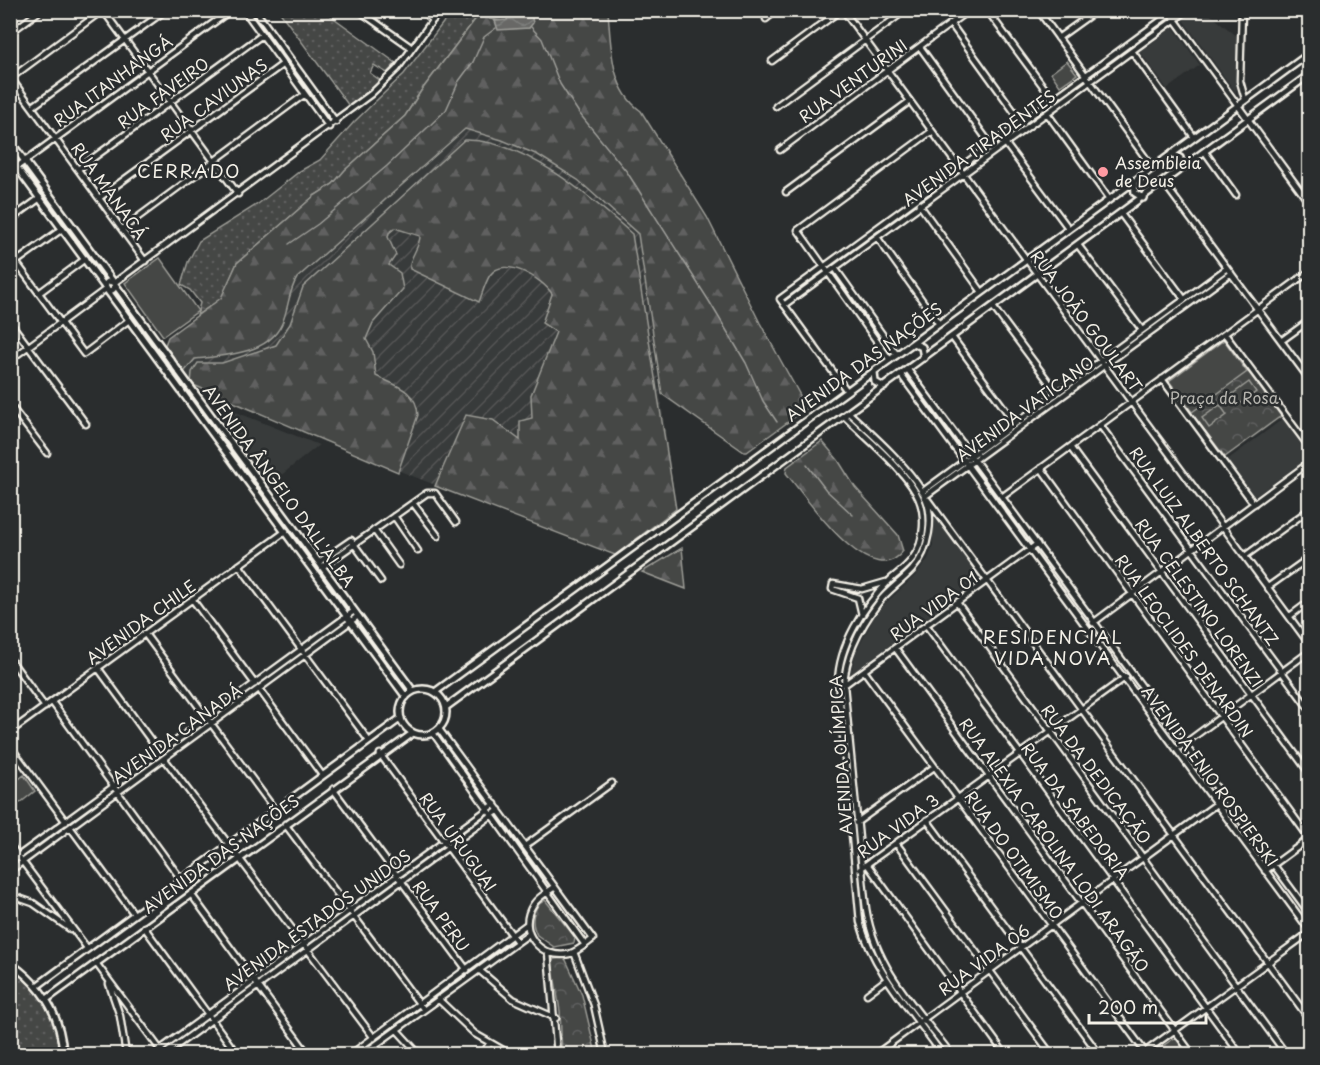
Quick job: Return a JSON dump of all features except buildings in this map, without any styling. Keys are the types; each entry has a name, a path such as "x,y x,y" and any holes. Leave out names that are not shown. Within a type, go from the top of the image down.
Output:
{"main road":[{"name":"AVENIDA DAS NAÇÕES","path":"435,692 1310,53"},
{"name":"AVENIDA DAS NAÇÕES","path":"446,707 1310,74"},
{"path":"10,141 25,161"},
{"path":"1171,154 1180,158 1180,170"},
{"path":"10,158 85,260"},
{"name":"AVENIDA ÂNGELO DALL'ALBA","path":"25,161 413,691"},
{"path":"1134,182 1135,193 1143,198"},
{"name":"AVENIDA ÂNGELO DALL'ALBA","path":"85,260 406,697"},
{"path":"106,289 113,290 114,283"},
{"path":"912,343 922,347 924,358"},
{"path":"874,372 875,382 884,387"},
{"path":"424,689 435,692 446,707 444,722 440,729 433,733 413,733 405,727 401,718 401,706 413,691 424,689"},
{"name":"AVENIDA DAS NAÇÕES","path":"37,986 401,718"},
{"name":"AVENIDA DAS NAÇÕES","path":"47,999 380,754 413,733"},
{"path":"10,963 37,986 47,999 58,1024 63,1054"}],"street":[{"path":"10,33 41,10"},
{"path":"32,107 166,10"},
{"name":"RUA ITANHANGÁ","path":"10,172 231,10"},
{"path":"244,10 329,127"},
{"path":"255,10 336,122"},
{"path":"358,10 412,48"},
{"path":"421,10 433,20"},
{"path":"114,283 336,122 382,85 440,10"},
{"path":"766,19 777,10"},
{"path":"771,61 842,10"},
{"name":"RUA JOÃO GOULART","path":"842,10 1310,645"},
{"path":"776,106 906,10"},
{"name":"RUA VENTURINI","path":"780,150 969,10"},
{"path":"987,10 1057,106"},
{"path":"1038,10 1153,168"},
{"path":"1058,38 1097,10"},
{"name":"AVENIDA TIRADENTES","path":"1171,12 780,299 784,305 1188,10"},
{"path":"1242,10 1240,81 1245,99"},
{"path":"11,78 103,11 238,194"},
{"path":"1171,12 1310,204"},
{"path":"951,24 1026,128"},
{"name":"RUA FAVEIRO","path":"78,169 262,35"},
{"path":"920,47 992,145"},
{"path":"1132,51 1194,137"},
{"name":"RUA CAVIUNAS","path":"99,198 284,64"},
{"name":"RUA MANACÁ","path":"11,78 145,261"},
{"path":"309,99 315,93"},
{"path":"122,229 305,94"},
{"path":"786,192 910,101"},
{"path":"1047,113 1109,199"},
{"path":"890,360 798,230 932,131"},
{"path":"1005,143 1069,229"},
{"path":"1205,152 1236,195"},
{"path":"1164,183 1310,380"},
{"path":"10,220 40,198"},
{"path":"916,200 982,292"},
{"path":"1121,214 1184,299"},
{"path":"16,262 62,229"},
{"path":"877,237 939,324"},
{"path":"1078,245 1142,330"},
{"path":"10,254 84,354 128,318"},
{"path":"39,293 85,260"},
{"path":"835,268 897,355"},
{"name":"AVENIDA VATICANO","path":"921,496 964,460 1103,363 1184,299 1229,271"},
{"name":"AVENIDA VATICANO","path":"921,496 975,461 1103,363 1229,271"},
{"path":"1002,497 1310,272"},
{"path":"10,360 106,289"},
{"path":"784,305 847,391"},
{"path":"993,307 1057,393"},
{"path":"1281,341 1310,320"},
{"path":"10,322 86,424"},
{"path":"1225,334 1310,448"},
{"path":"952,337 1015,423"},
{"path":"1304,373 1310,368"},
{"name":"AVENIDA ENIO ROSPIERSKI","path":"908,370 1182,745 1310,914"},
{"name":"AVENIDA ENIO ROSPIERSKI","path":"901,375 1215,805 1310,931"},
{"path":"1162,379 1254,504"},
{"path":"10,405 47,453"},
{"path":"847,414 921,496 988,581 1310,1020"},
{"name":"RUA LUIZ ALBERTO SCHANTZ","path":"1100,425 1310,710"},
{"name":"RUA CELESTINO LORENZI","path":"1070,447 1310,774"},
{"path":"1093,623 1310,462"},
{"name":"RUA LEOCLIDES DENARDIN","path":"1041,468 1309,838"},
{"path":"320,564 352,542 375,530 427,493 435,493 456,522"},
{"name":"AVENIDA OLÍMPICA","path":"921,496 923,523 918,549 909,563 889,581 862,616 845,649 838,674 851,825 864,937 887,979 951,1054"},
{"name":"AVENIDA OLÍMPICA","path":"921,496 929,527 923,553 912,570 880,600 861,630 846,667 844,685 864,866 866,916 873,944 942,1054"},
{"path":"413,502 438,536"},
{"path":"1245,556 1310,509"},
{"path":"394,516 418,551"},
{"path":"375,530 399,565"},
{"name":"AVENIDA CHILE","path":"10,732 286,531"},
{"path":"352,542 381,581"},
{"name":"RUA VIDA 01","path":"844,685 865,672 1037,544"},
{"path":"1268,587 1310,557"},
{"path":"239,565 369,741"},
{"name":"AVENIDA OLÍMPICA","path":"862,616 860,602 854,595 832,586 862,589 889,581"},
{"path":"192,599 255,684"},
{"path":"1290,616 1310,601"},
{"name":"RUA DA DEDICAÇÃO","path":"958,604 1050,733 1144,858 1214,959 1236,985 1286,1054"},
{"name":"AVENIDA CANADÁ","path":"10,871 305,655 356,613"},
{"name":"AVENIDA CANADÁ","path":"10,862 301,650 350,618"},
{"name":"RUA DA SABEDORIA","path":"927,626 1240,1054"},
{"path":"145,634 275,810"},
{"name":"RUA ALEXIA CAROLINA LODI ARAGÃO","path":"896,649 1192,1054"},
{"path":"1176,750 1310,651"},
{"path":"10,659 45,707"},
{"path":"98,668 160,753"},
{"name":"RUA DO OTIMISMO","path":"865,672 1144,1053"},
{"name":"RUA VIDA 3","path":"856,872 1130,674"},
{"path":"259,689 322,776"},
{"path":"52,702 181,879"},
{"path":"440,729 555,886 593,939 574,952 548,953 537,946 529,934 527,924 533,904 555,886"},
{"path":"433,733 585,945"},
{"path":"10,746 66,822"},
{"name":"RUA URUGUAI","path":"380,754 442,843 517,942"},
{"path":"164,758 374,1038"},
{"path":"851,825 934,767"},
{"path":"525,846 612,783"},
{"name":"RUA PERU","path":"333,789 467,970"},
{"name":"RUA VIDA 06","path":"876,1054 1223,799"},
{"name":"AVENIDA ESTADOS UNIDOS","path":"163,1053 207,1015 495,804"},
{"name":"AVENIDA ESTADOS UNIDOS","path":"154,1054 163,1053 212,1020 499,810"},
{"path":"927,820 1099,1054"},
{"path":"285,824 424,1010"},
{"path":"70,827 134,914"},
{"path":"1265,871 1309,838"},
{"path":"896,843 1051,1054"},
{"path":"10,844 87,948"},
{"path":"864,866 961,992 1005,1054"},
{"path":"191,894 308,1054"},
{"path":"10,895 33,903 77,935"},
{"path":"351,1054 527,924"},
{"path":"144,927 237,1054"},
{"path":"1144,1053 1310,931"},
{"path":"363,1054 529,934"},
{"path":"574,952 594,1005 605,1054"},
{"path":"548,953 558,1054"},
{"path":"96,963 163,1053"},
{"path":"479,970 513,999 556,1018"},
{"path":"106,976 120,1016 126,1054"},
{"path":"867,994 887,979"},
{"path":"438,999 461,1023 489,1044 510,1054"},
{"path":"396,1030 419,1054"},
{"path":"483,1054 489,1044"}],"shaded area":[{"path":"1195,11 1206,11 1238,37 1236,93 1183,20"},
{"path":"1173,27 1200,65 1167,89 1140,52"},
{"path":"465,129 502,140 538,155 578,180 638,234 676,509 615,555 320,440 191,384 184,372 195,359 233,355 262,346 297,278"},
{"path":"216,404 319,445 269,485 213,407"},
{"path":"1284,418 1309,457 1254,497 1227,460"},
{"path":"933,513 980,578 850,675 856,652 878,610 916,575 928,559 933,545"}],"green space":[{"path":"279,11 324,11 396,63 387,73 374,65 370,73 381,81 349,106"},
{"path":"452,11 480,13 405,116 345,170 333,184 314,196 237,263 222,298 197,315 200,303 190,290 181,285 188,262 199,241 258,204 300,171 320,160 354,122 404,74"},
{"path":"530,11 608,11 614,66 623,91 641,111 707,217 760,323 807,408 744,452 662,394 638,234 578,180 538,155 502,140 465,129 297,278 284,318 270,339 247,351 195,359 184,372 165,345 168,337 221,298 237,263 314,196 333,184 345,170 405,116 480,13 490,19 503,21 495,21 503,27 529,28 533,14 516,18"},
{"path":"1166,19 1169,22 1091,78 1089,75"},
{"path":"1067,61 1077,74 1060,86 1051,73"},
{"path":"464,140 486,142 532,159 576,187 632,234 676,509 615,555 435,486 466,415 493,420 520,440 520,421 532,418 531,395 556,332 542,323 552,294 540,282 523,271 504,267 496,269 488,278 479,302 410,269 420,236 395,228 389,233 388,237 396,255 389,265 400,273 403,289 373,323 366,339 373,352 376,376 404,389 417,407 418,415 398,472 191,384 192,372 198,363 222,363 276,345 290,324 303,287"},
{"path":"915,202 917,204 828,270 826,268"},
{"path":"160,258 198,311 163,336 125,283"},
{"name":"Praça da Rosa","path":"1224,339 1281,416 1225,457 1167,381"},
{"path":"1224,340 1247,372 1192,412 1169,381"},
{"path":"1249,382 1256,392 1237,406 1230,396"},
{"path":"1220,405 1227,415 1209,428 1202,418"},
{"path":"822,441 838,460 855,487 898,535 903,551 890,561 874,560 857,551 839,537 786,473 787,467"},
{"path":"682,548 686,589 642,572"},
{"path":"24,775 35,791 20,803 11,790 11,785"},
{"path":"545,900 575,937 574,943 554,947 537,935 533,925 534,915 537,907"},
{"path":"565,958 582,995 596,1054 562,1054 560,1011 552,962 554,959"},
{"path":"10,966 30,985 45,1005 55,1027 59,1054 11,1054"},
{"path":"1176,1037 1188,1054 1151,1054"}],"water":[{"path":"489,11 521,11 515,17 531,13 533,23 529,28 498,30 495,21 507,20 508,16 493,15"}],"waterway":[{"path":"531,27 542,39 560,84 579,113 627,172 709,301 746,363 763,401 777,422"},
{"path":"289,244 318,224 387,166 446,110 459,81 473,62 484,37 496,28"},
{"path":"807,465 826,490 853,515"}],"place":[{"name":"Assembleia de Deus","path":"1103,172"}],"district":[{"name":"CERRADO","path":"189,172"},
{"name":"RESIDENCIAL VIDA NOVA","path":"1053,648"}]}
